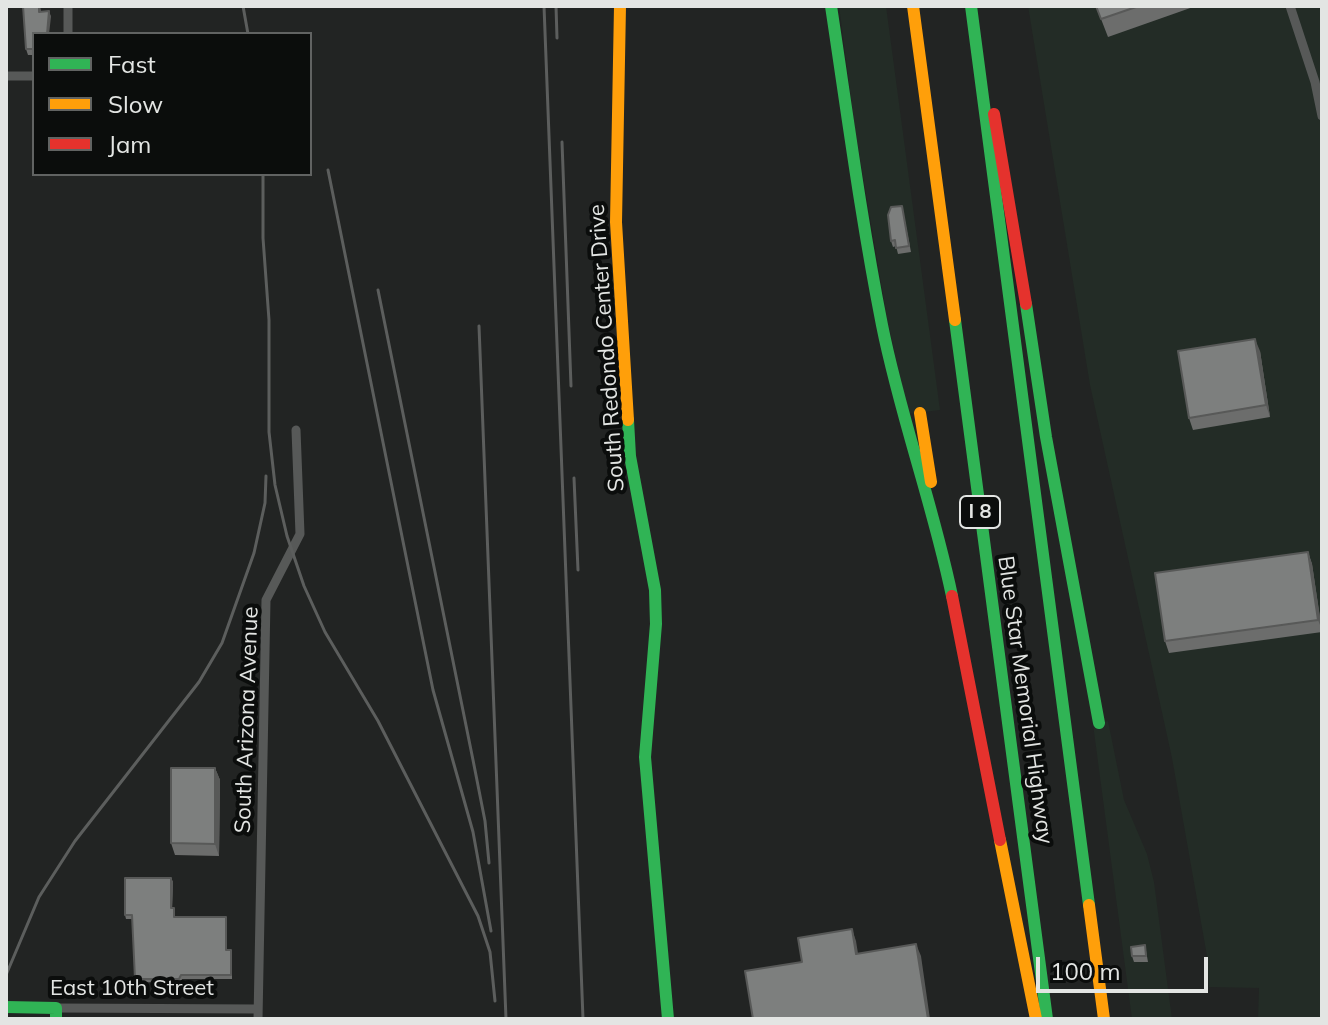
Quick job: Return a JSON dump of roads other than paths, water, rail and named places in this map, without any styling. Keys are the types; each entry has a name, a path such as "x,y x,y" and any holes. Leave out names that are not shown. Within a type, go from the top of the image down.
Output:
{"main road":[{"name":"South Redondo Center Drive","path":"620,6 616,222 630,456 655,590 656,624 645,757 668,1019"},
{"path":"831,6 882,325 909,438 940,537"},
{"name":"Blue Star Memorial Highway","path":"913,6 1047,1019"},
{"path":"971,6 1104,1019"},
{"path":"976,42 1000,138 1046,437 1099,723"},
{"path":"920,413 940,537 1036,1019"},
{"name":"East 10th Street","path":"6,1007 56,1014"}],"street":[{"path":"68,6 68,32"},
{"path":"1290,6 1315,82 1322,116"},
{"path":"6,76 32,76"},
{"name":"South Arizona Avenue","path":"258,1014 266,600 300,534 296,430"},
{"name":"East 10th Street","path":"56,1014 258,1014"}],"railway":[{"path":"243,6 248,32"},
{"path":"544,6 583,1019"},
{"path":"556,6 557,38"},
{"path":"562,142 571,386"},
{"path":"328,170 433,690 473,832 491,931"},
{"path":"263,176 263,238 269,320 269,432 275,485 287,536 304,586 325,632 378,721 478,916 490,952 495,1001"},
{"path":"378,290 485,821 489,863"},
{"path":"479,326 506,1019"},
{"path":"6,975 39,897 75,841 199,682 222,643 254,553 265,503 266,476"},
{"path":"574,478 578,570"}]}
